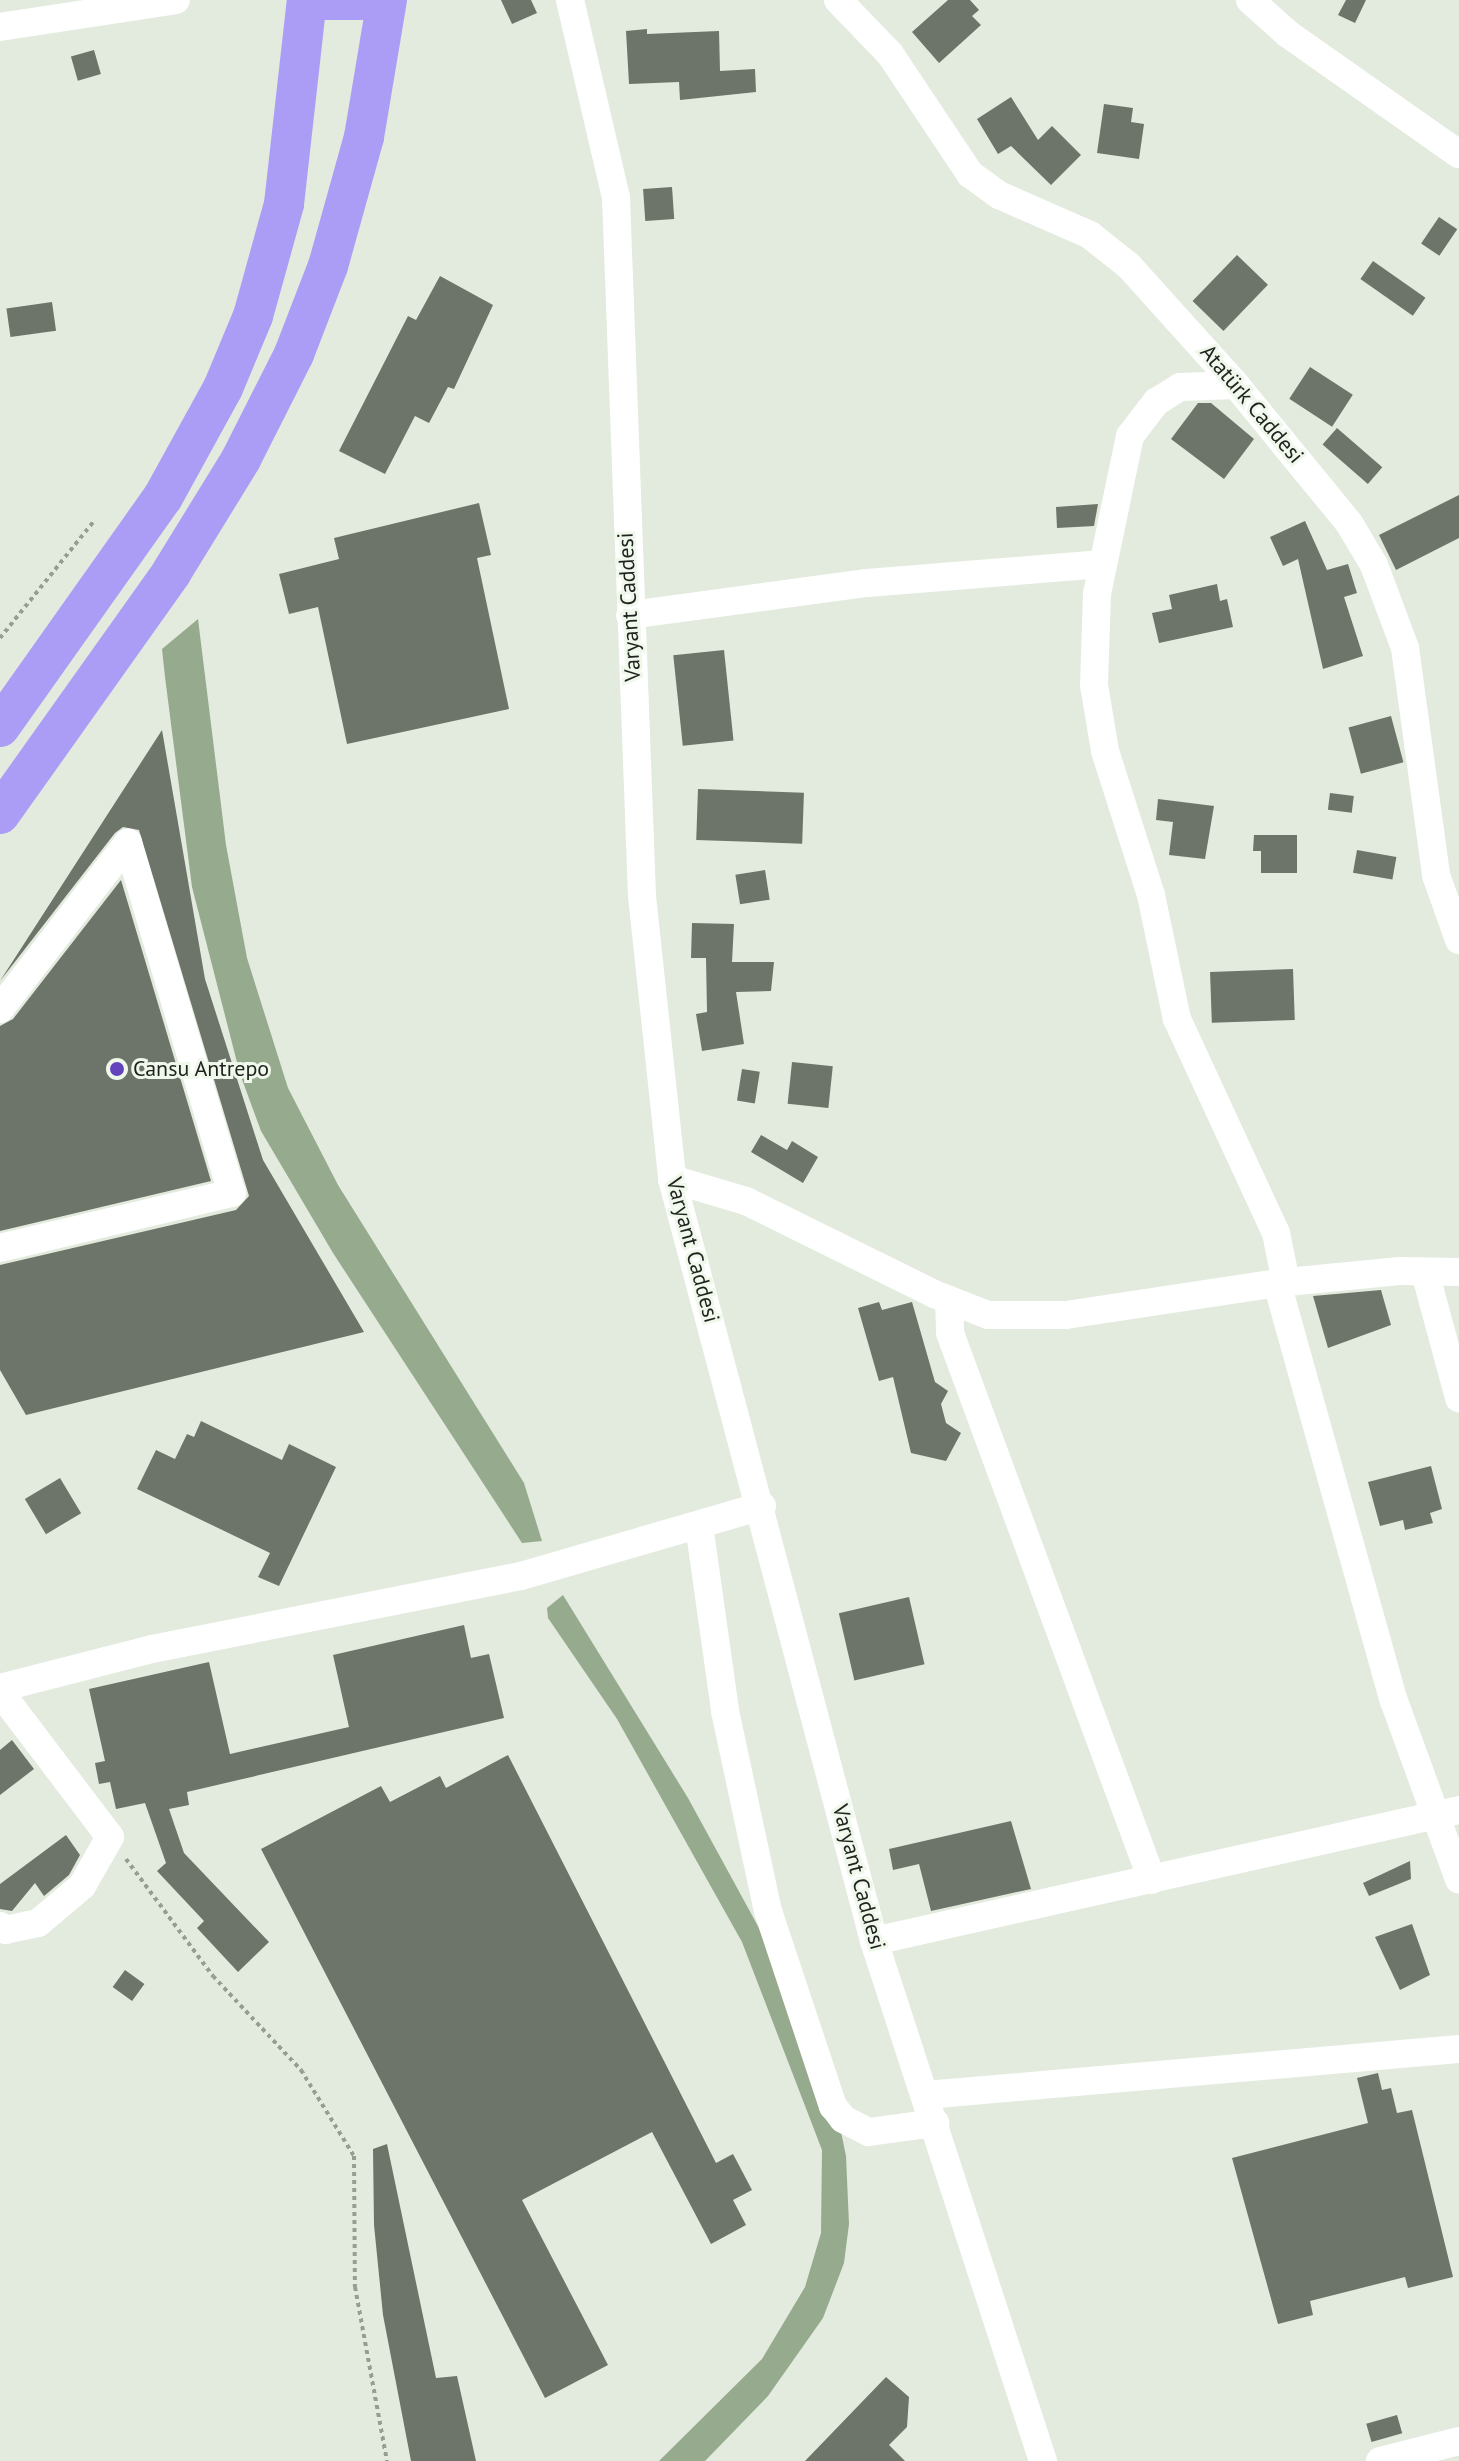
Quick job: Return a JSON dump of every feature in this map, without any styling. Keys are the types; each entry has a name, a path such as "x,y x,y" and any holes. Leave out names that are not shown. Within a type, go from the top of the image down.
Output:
{"highway":[{"path":"0,727 163,497 223,388 253,316 284,204 307,0"},
{"path":"322,0 361,0"},
{"path":"0,814 171,573 241,459 294,354 328,266 364,137 387,0"}],"street":[{"path":"0,27 176,0"},
{"name":"Varyant Caddesi","path":"570,0 616,197 642,896 672,1179 762,1506 874,1941 1043,2461"},
{"name":"Atatürk Caddesi","path":"838,0 890,54 970,174 999,195 1105,245 1162,298 1349,523 1398,624 1413,686 1459,940"},
{"path":"1250,0 1281,11 1459,154"},
{"path":"1236,385 1180,387 1156,402 1137,423 1125,450 1102,564 1093,655 1105,751 1151,895 1160,958 1177,1019 1276,1233 1281,1282 1394,1701 1446,1815 1459,1880"},
{"path":"630,615 867,583 1102,564"},
{"path":"0,1009 128,843 232,1193 0,1248"},
{"path":"672,1179 746,1201 949,1300 988,1315 1066,1315 1281,1282 1459,1272"},
{"path":"1425,1272 1459,1398"},
{"path":"949,1300 950,1333 1152,1880"},
{"path":"0,1926 6,1930 38,1923 82,1886 110,1837 0,1690 152,1649 521,1576 762,1506"},
{"path":"699,1525 725,1711 768,1911 833,2106 843,2119 869,2132 935,2123"},
{"path":"874,1941 1446,1815"},
{"path":"926,2095 1459,2049"},
{"path":"1380,2461 1459,2441"}],"path":[{"path":"0,638 94,521"},
{"path":"110,1837 213,1976 301,2070 354,2156 355,2287 387,2461"}],"shaded area":[{"path":"198,619 226,845 247,958 288,1088 338,1185 524,1483 542,1541 522,1543 333,1253 261,1131 240,1074 192,887 165,677 162,649"},
{"path":"563,1595 688,1798 759,1928 839,2122 846,2156 849,2224 844,2263 823,2318 768,2396 705,2461 659,2461 762,2359 805,2287 821,2233 822,2150 742,1942 617,1719 548,1618 547,1608"}],"building":[{"path":"501,0 531,0 537,13 512,24"},
{"path":"948,0 970,0 979,10 972,16 981,25 939,63 912,32"},
{"path":"1346,0 1366,0 1355,23 1338,15"},
{"path":"647,29 647,34 719,31 720,71 755,69 756,92 680,100 679,82 629,84 626,31"},
{"path":"94,50 101,74 78,81 71,57"},
{"path":"1011,97 1038,140 1052,126 1081,155 1051,185 1011,146 998,154 977,119"},
{"path":"1104,104 1133,108 1131,122 1144,124 1139,159 1097,153"},
{"path":"672,187 674,219 645,221 643,189"},
{"path":"1439,217 1457,229 1439,256 1421,244"},
{"path":"1237,255 1268,285 1223,331 1193,301"},
{"path":"1373,261 1425,298 1413,316 1360,279"},
{"path":"440,276 493,305 454,389 448,387 429,423 415,416 385,474 339,451 408,316 416,320"},
{"path":"52,302 56,331 10,337 6,308"},
{"path":"1310,367 1353,395 1332,427 1289,399"},
{"path":"1198,403 1211,403 1254,439 1224,479 1171,439"},
{"path":"1337,428 1382,467 1368,484 1323,445"},
{"path":"1459,495 1459,538 1396,570 1379,535"},
{"path":"479,503 491,555 477,558 509,709 347,744 318,607 289,614 279,574 339,559 334,538"},
{"path":"1098,504 1094,526 1057,528 1056,507"},
{"path":"1305,521 1327,570 1348,564 1357,593 1344,597 1363,656 1323,669 1298,559 1283,566 1270,537"},
{"path":"1217,584 1220,601 1227,599 1233,627 1159,643 1152,613 1172,609 1169,595"},
{"path":"724,650 734,741 683,746 673,655"},
{"path":"1391,716 1403,762 1361,774 1348,727"},
{"path":"162,730 205,979 263,1160 364,1332 26,1415 0,1370 0,1265 236,1210 249,1196 139,830 123,827 115,833 0,981"},
{"path":"698,789 804,793 802,844 696,840"},
{"path":"1330,793 1354,796 1352,813 1328,810"},
{"path":"1158,799 1214,806 1205,859 1169,855 1173,822 1156,820"},
{"path":"1254,835 1297,835 1297,873 1261,873 1261,851 1253,851"},
{"path":"1357,850 1396,857 1392,880 1353,873"},
{"path":"765,870 770,900 740,904 735,875"},
{"path":"121,880 211,1181 0,1231 0,1026 13,1019"},
{"path":"692,923 734,924 732,962 774,962 771,991 736,992 744,1044 702,1051 696,1014 707,1012 706,958 691,958"},
{"path":"1293,969 1295,1020 1212,1023 1210,972"},
{"path":"792,1062 833,1066 828,1108 788,1104"},
{"path":"742,1069 760,1072 755,1103 737,1101"},
{"path":"761,1135 787,1150 792,1141 818,1157 803,1183 751,1152"},
{"path":"1381,1290 1391,1325 1328,1348 1313,1296"},
{"path":"879,1302 882,1310 912,1302 935,1382 948,1391 941,1404 946,1423 961,1433 946,1461 911,1453 893,1377 879,1381 858,1308"},
{"path":"201,1421 282,1460 289,1444 336,1467 279,1586 258,1577 270,1553 137,1489 156,1450 175,1459 187,1434 194,1437"},
{"path":"1431,1466 1442,1509 1430,1513 1433,1523 1405,1530 1403,1520 1380,1526 1368,1482"},
{"path":"60,1478 81,1513 46,1534 25,1499"},
{"path":"909,1597 925,1664 854,1680 839,1613"},
{"path":"464,1625 471,1658 489,1654 504,1718 187,1792 189,1805 169,1809 184,1853 269,1942 238,1972 197,1928 204,1921 157,1871 166,1863 145,1803 116,1809 110,1782 99,1784 95,1763 105,1761 89,1689 209,1662 230,1754 349,1727 333,1655"},
{"path":"12,1740 34,1769 0,1795 0,1750"},
{"path":"508,1755 716,2163 733,2154 752,2190 733,2200 746,2225 711,2244 652,2132 522,2200 608,2365 545,2398 261,1849 381,1786 390,1802 440,1776 446,1788"},
{"path":"1011,1821 1031,1889 931,1911 919,1864 893,1870 889,1849"},
{"path":"66,1835 80,1855 69,1875 44,1896 35,1883 12,1911 0,1909 0,1884"},
{"path":"1410,1861 1411,1879 1369,1896 1363,1883"},
{"path":"1412,1924 1430,1975 1400,1990 1375,1937"},
{"path":"125,1970 144,1984 132,2001 113,1987"},
{"path":"1378,2073 1382,2090 1391,2088 1397,2113 1412,2110 1453,2277 1408,2288 1405,2277 1310,2301 1313,2315 1278,2324 1232,2158 1368,2123 1357,2078"},
{"path":"387,2144 436,2378 457,2376 476,2461 411,2461 383,2315 374,2225 373,2149"},
{"path":"886,2377 909,2397 907,2427 889,2445 905,2461 805,2461"},
{"path":"1397,2415 1402,2433 1371,2442 1366,2424"}],"place":[{"name":"Cansu Antrepo","path":"117,1069"}]}
